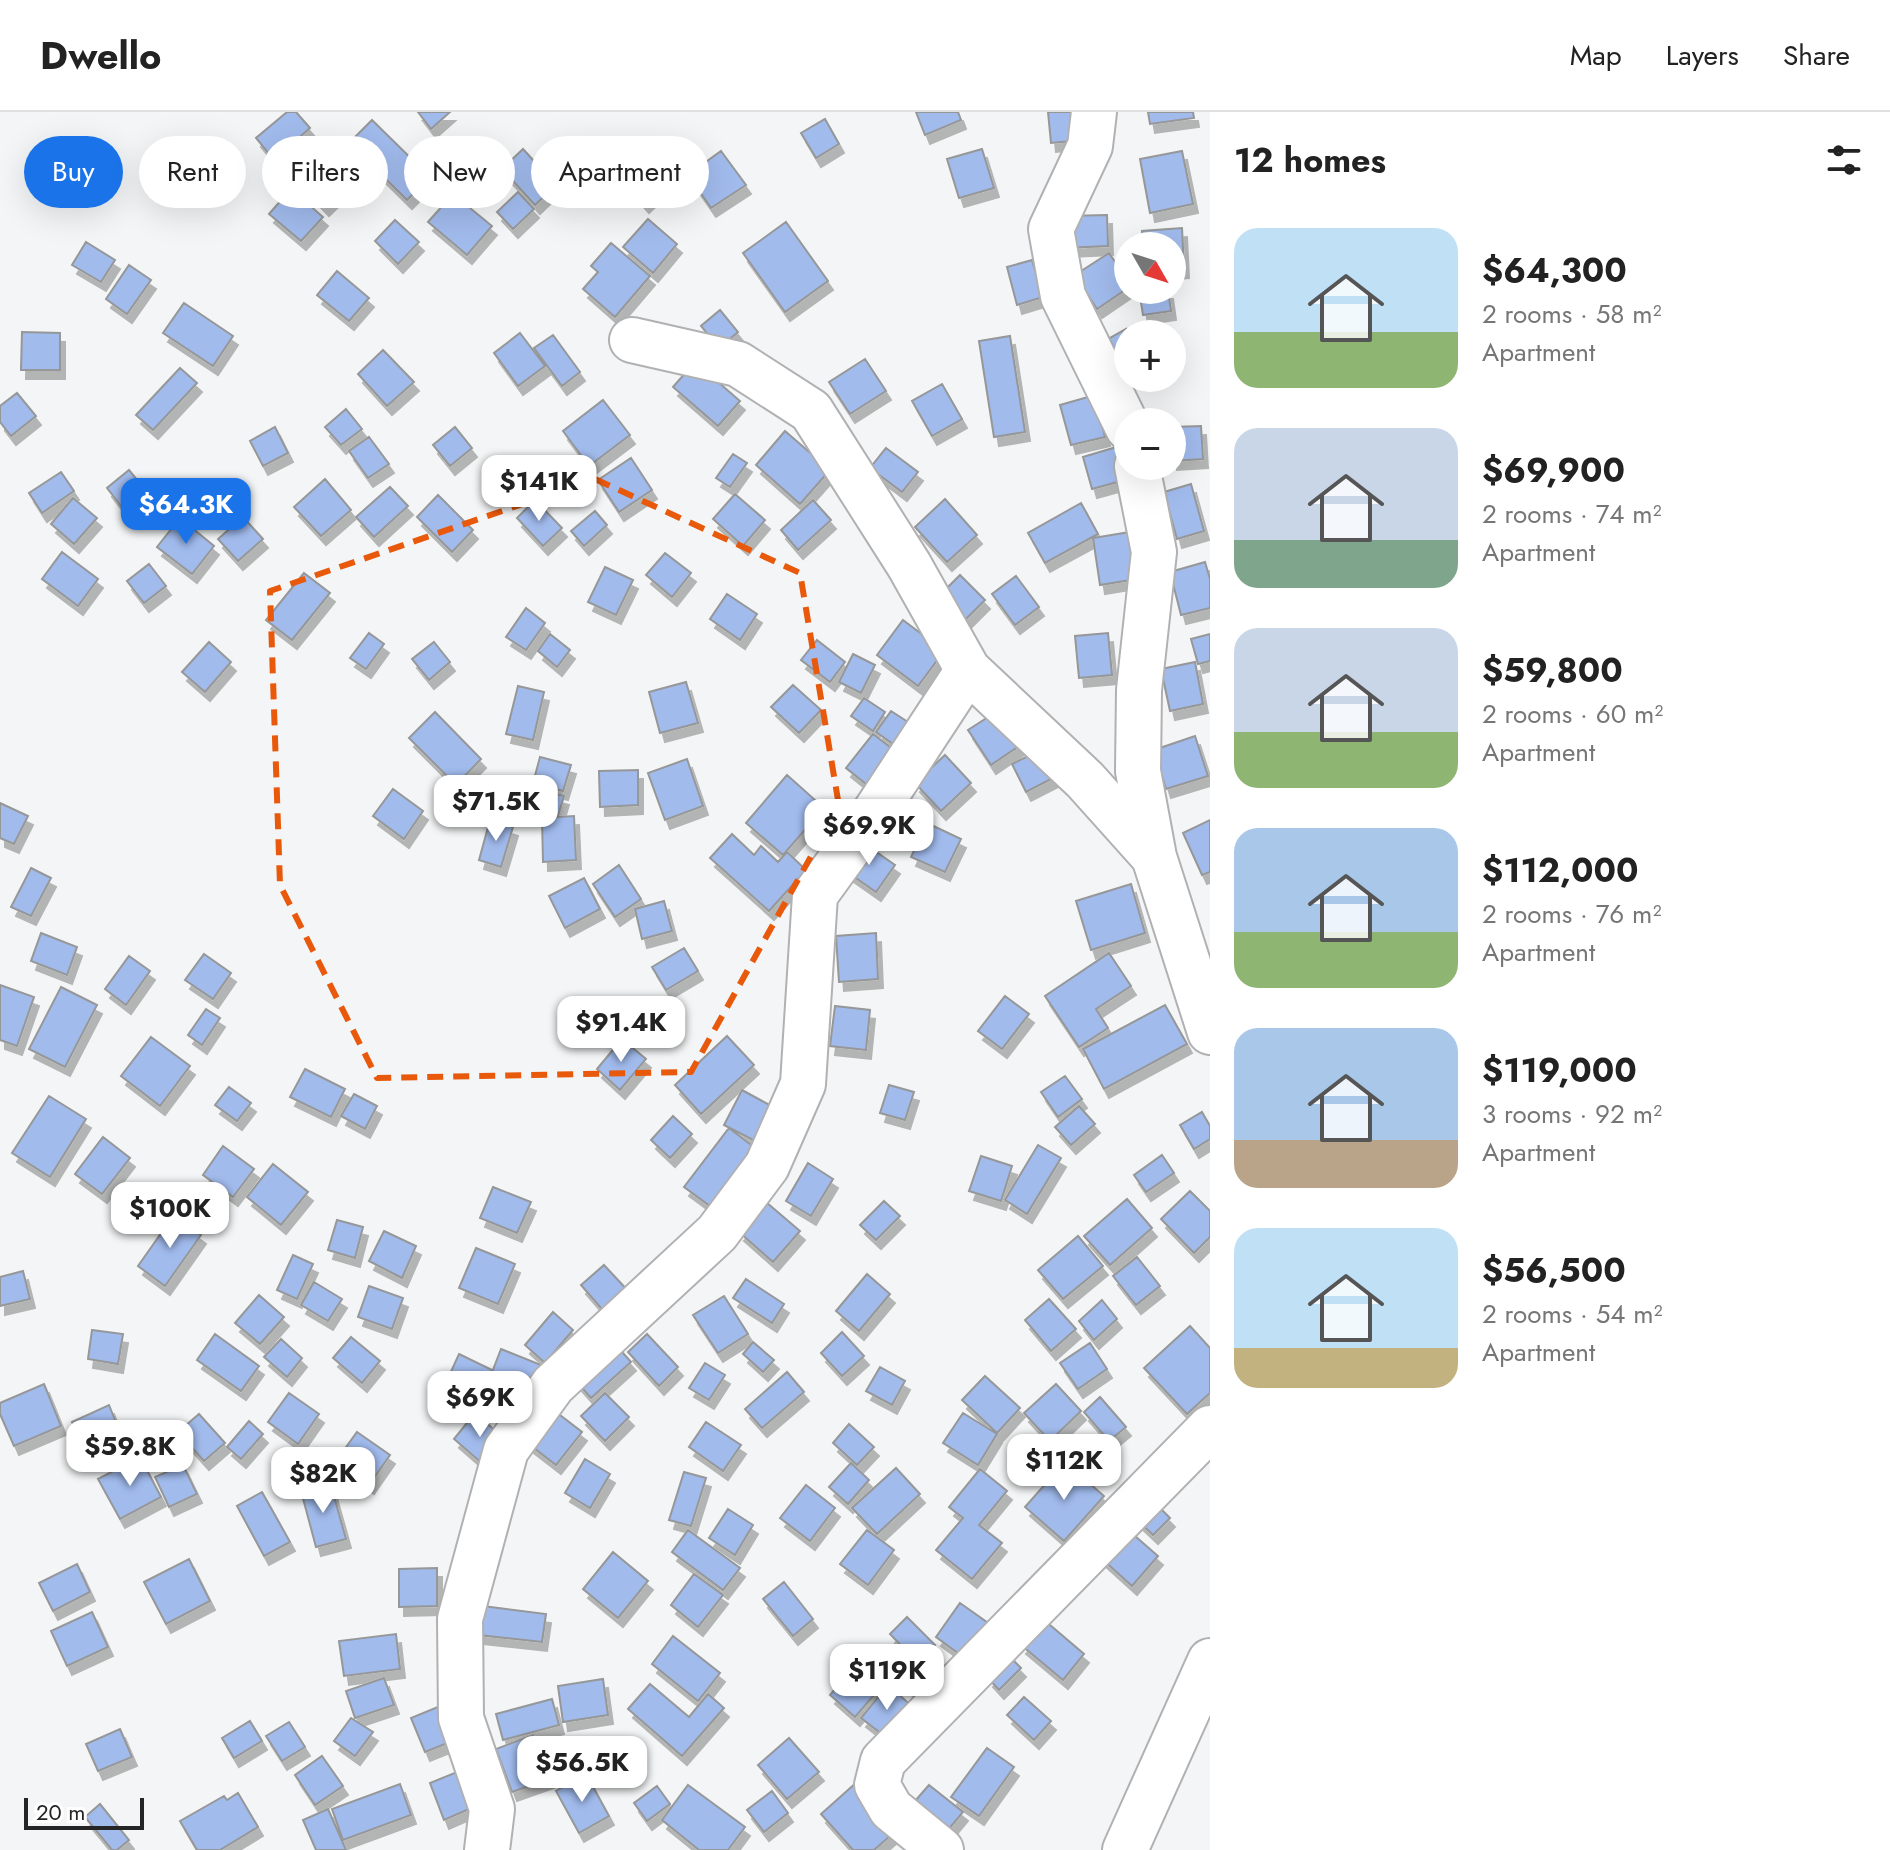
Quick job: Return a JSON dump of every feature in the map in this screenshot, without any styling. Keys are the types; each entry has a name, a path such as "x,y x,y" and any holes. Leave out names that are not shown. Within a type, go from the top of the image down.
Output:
{"street":[{"path":"1094,112 1090,146 1051,229 1063,296 1118,408"},
{"path":"632,340 738,364 811,411 909,565 968,670 1085,780 1154,857"},
{"path":"1140,480 1154,552 1139,690 1138,771 1154,857 1210,1032"},
{"path":"487,1850 492,1809 461,1718 460,1619 506,1450 553,1385 717,1233 767,1166 803,1084 815,895 873,815 968,670"},
{"path":"941,1850 891,1809 877,1785 883,1761 1210,1428"},
{"path":"1125,1850 1210,1661"}],"highlighted area":[{"path":"595,479 800,573 839,806 691,1072 377,1078 280,885 270,591"}],"building":[{"path":"287,112 296,112 310,128 301,136 262,136 262,145 256,138"},
{"path":"418,112 450,112 431,129"},
{"path":"916,112 958,112 961,120 925,135"},
{"path":"1048,112 1078,112 1082,140 1051,143"},
{"path":"1148,112 1193,112 1194,118 1150,124"},
{"path":"825,119 839,144 816,158 801,133"},
{"path":"372,120 404,151 404,197 388,181 388,136 356,136"},
{"path":"523,149 531,158 531,201 515,183 515,157"},
{"path":"982,149 994,188 959,198 947,159"},
{"path":"721,151 746,185 711,208 709,205 709,160"},
{"path":"1182,151 1193,204 1150,213 1140,159"},
{"path":"518,192 534,209 513,229 497,212 501,208 515,208 515,195"},
{"path":"274,208 313,208 323,217 301,241 269,214"},
{"path":"440,208 470,208 492,226 467,255 428,222"},
{"path":"1107,215 1108,246 1065,248 1065,216"},
{"path":"648,219 677,244 653,273 623,247"},
{"path":"395,220 419,242 398,264 375,241"},
{"path":"786,222 828,281 785,312 743,253"},
{"path":"1182,228 1182,232 1142,232"},
{"path":"86,242 115,260 101,282 72,265"},
{"path":"611,243 650,276 615,317 583,289 598,272 591,266"},
{"path":"1109,253 1114,260 1114,297 1097,309 1075,275"},
{"path":"1032,260 1043,297 1017,305 1007,267"},
{"path":"129,265 151,280 127,314 106,299"},
{"path":"337,271 369,298 349,321 317,295"},
{"path":"184,303 233,336 213,366 163,333"},
{"path":"1141,304 1170,304 1171,311 1143,315"},
{"path":"720,310 738,332 719,348 701,326"},
{"path":"22,332 60,333 60,370 21,370"},
{"path":"520,333 545,366 518,386 494,353"},
{"path":"553,335 580,372 562,386 534,348"},
{"path":"1010,336 1025,432 994,437 979,341"},
{"path":"1114,336 1114,364 1103,342"},
{"path":"383,350 414,382 387,406 358,374"},
{"path":"865,359 886,391 850,414 829,382"},
{"path":"695,362 740,401 718,426 673,387"},
{"path":"180,368 197,383 153,430 136,415"},
{"path":"942,384 962,419 932,436 912,401"},
{"path":"17,393 36,416 11,436 0,422 0,406"},
{"path":"1095,395 1105,437 1071,445 1060,405"},
{"path":"603,400 630,435 589,466 563,431"},
{"path":"346,409 362,429 341,445 325,427"},
{"path":"1201,426 1203,459 1186,460 1186,427"},
{"path":"275,427 288,453 263,466 250,441"},
{"path":"455,427 472,448 450,466 433,445"},
{"path":"785,431 830,470 800,504 756,465"},
{"path":"369,437 389,464 368,478 349,451"},
{"path":"886,448 918,472 902,492 870,468"},
{"path":"1114,448 1114,480 1125,480 1092,489 1083,457"},
{"path":"733,454 747,463 730,487 716,478"},
{"path":"631,458 652,490 619,512 598,480"},
{"path":"129,470 151,497 128,515 107,488"},
{"path":"61,472 74,491 42,513 29,493"},
{"path":"325,479 351,510 321,536 294,507"},
{"path":"1191,484 1204,531 1177,539 1164,492"},
{"path":"390,487 408,506 374,537 356,517"},
{"path":"735,494 765,520 743,546 713,519"},
{"path":"438,495 473,530 452,552 417,517"},
{"path":"73,498 97,518 74,544 51,524"},
{"path":"945,499 977,535 947,562 915,527"},
{"path":"535,500 562,528 543,546 517,518"},
{"path":"813,500 831,520 798,550 781,530"},
{"path":"1081,503 1098,534 1045,563 1028,533"},
{"path":"595,511 607,525 584,546 571,531"},
{"path":"243,517 263,539 238,561 218,539"},
{"path":"180,518 214,546 192,574 157,547"},
{"path":"1130,532 1137,579 1100,585 1093,538"},
{"path":"62,552 98,579 78,606 42,579"},
{"path":"665,553 691,573 672,597 646,575"},
{"path":"1205,562 1210,579 1210,608 1181,615 1170,572"},
{"path":"149,564 166,586 144,603 127,581"},
{"path":"605,567 633,580 616,615 588,602"},
{"path":"304,573 330,593 292,640 266,620"},
{"path":"960,575 985,600 957,628 932,603"},
{"path":"1016,576 1039,607 1015,625 992,594"},
{"path":"727,594 757,614 740,640 710,619"},
{"path":"526,608 545,623 526,650 506,637"},
{"path":"903,620 944,651 918,686 877,655"},
{"path":"369,633 384,644 366,669 350,658"},
{"path":"1108,633 1112,675 1079,678 1075,636"},
{"path":"550,634 570,650 557,667 538,651"},
{"path":"1210,634 1210,661 1198,664 1191,639"},
{"path":"817,640 845,662 830,682 801,660"},
{"path":"209,642 231,662 205,692 182,672"},
{"path":"434,642 450,662 429,680 412,659"},
{"path":"853,654 875,665 861,693 839,682"},
{"path":"1195,662 1203,704 1170,711 1161,669"},
{"path":"686,682 698,723 660,733 649,692"},
{"path":"793,685 821,710 799,733 771,707"},
{"path":"518,686 544,692 533,740 506,734"},
{"path":"864,698 885,712 873,731 851,716"},
{"path":"1002,708 1025,742 991,765 968,730"},
{"path":"891,711 911,724 896,746 876,732"},
{"path":"435,712 481,759 456,785 409,738"},
{"path":"873,734 903,757 876,792 846,768"},
{"path":"1195,736 1208,776 1166,789 1154,750"},
{"path":"1044,748 1057,776 1026,792 1012,764"},
{"path":"945,755 971,783 941,811 915,783"},
{"path":"540,757 571,765 563,791 533,783"},
{"path":"687,759 703,806 665,820 648,773"},
{"path":"638,770 638,805 600,807 599,771"},
{"path":"787,775 824,808 783,855 746,823"},
{"path":"531,788 564,796 558,816 525,807"},
{"path":"393,789 423,811 404,839 373,816"},
{"path":"0,803 28,816 14,844 0,838"},
{"path":"574,816 576,860 543,862 542,818"},
{"path":"490,820 513,827 501,867 479,860"},
{"path":"1210,820 1210,872 1202,875 1183,833"},
{"path":"927,823 961,839 945,872 911,857"},
{"path":"732,834 754,855 761,846 778,862 787,852 806,870 769,911 710,858"},
{"path":"862,842 895,865 876,892 843,869"},
{"path":"619,865 641,899 615,917 593,884"},
{"path":"31,868 51,878 31,916 11,907"},
{"path":"584,878 600,909 565,928 549,896"},
{"path":"1131,884 1145,933 1091,950 1076,901"},
{"path":"664,901 672,931 642,939 635,909"},
{"path":"41,933 77,947 67,975 31,961"},
{"path":"876,933 878,979 839,982 836,936"},
{"path":"684,948 698,971 666,990 652,967"},
{"path":"1109,953 1131,986 1096,1009 1108,1028 1079,1047 1045,996"},
{"path":"204,954 231,973 213,999 185,980"},
{"path":"129,956 150,971 126,1005 105,989"},
{"path":"0,985 34,997 17,1046 0,1040"},
{"path":"61,987 97,1005 65,1067 29,1049"},
{"path":"1005,996 1029,1014 1002,1049 978,1031"},
{"path":"1165,1005 1187,1044 1104,1089 1083,1049"},
{"path":"835,1006 870,1010 866,1050 830,1046"},
{"path":"206,1009 220,1018 202,1045 188,1035"},
{"path":"727,1036 754,1065 701,1114 675,1085"},
{"path":"151,1037 190,1066 160,1106 121,1076"},
{"path":"622,1039 646,1059 620,1090 597,1069"},
{"path":"305,1069 345,1089 331,1117 290,1097"},
{"path":"1065,1076 1082,1099 1058,1117 1041,1092"},
{"path":"889,1085 914,1092 905,1120 880,1113"},
{"path":"229,1087 251,1103 237,1121 215,1105"},
{"path":"742,1090 775,1108 757,1142 724,1125"},
{"path":"354,1094 377,1106 365,1129 341,1116"},
{"path":"49,1096 86,1119 50,1177 12,1153"},
{"path":"1079,1106 1095,1124 1071,1145 1055,1127"},
{"path":"1202,1112 1210,1126 1210,1139 1194,1149 1180,1125"},
{"path":"673,1116 692,1134 670,1158 651,1140"},
{"path":"729,1128 755,1148 710,1206 684,1187"},
{"path":"103,1137 130,1158 102,1194 75,1174"},
{"path":"1038,1145 1061,1158 1027,1214 1005,1200"},
{"path":"223,1146 254,1169 233,1197 203,1175"},
{"path":"1162,1155 1174,1173 1146,1192 1134,1175"},
{"path":"981,1156 1012,1166 1001,1201 969,1191"},
{"path":"808,1163 833,1179 811,1216 786,1201"},
{"path":"273,1164 308,1192 281,1225 247,1197"},
{"path":"493,1187 531,1202 517,1233 480,1218"},
{"path":"1190,1191 1210,1211 1210,1237 1194,1253 1161,1219"},
{"path":"1127,1199 1152,1228 1110,1265 1084,1236"},
{"path":"884,1201 900,1216 876,1240 860,1225"},
{"path":"766,1202 800,1231 773,1262 739,1232"},
{"path":"174,1215 201,1235 165,1286 138,1266"},
{"path":"337,1220 363,1227 355,1258 328,1250"},
{"path":"384,1231 416,1246 402,1278 369,1261"},
{"path":"1078,1236 1103,1266 1063,1299 1038,1270"},
{"path":"476,1248 515,1264 498,1304 459,1288"},
{"path":"293,1255 313,1264 297,1299 277,1290"},
{"path":"1137,1257 1160,1286 1136,1305 1113,1276"},
{"path":"604,1265 631,1294 607,1315 581,1285"},
{"path":"23,1271 30,1299 0,1306 0,1277"},
{"path":"867,1274 890,1294 859,1331 836,1311"},
{"path":"746,1279 784,1304 772,1323 733,1298"},
{"path":"314,1282 342,1299 328,1321 301,1305"},
{"path":"369,1286 403,1298 392,1329 358,1317"},
{"path":"259,1295 284,1317 260,1344 235,1323"},
{"path":"724,1296 748,1334 718,1353 693,1315"},
{"path":"1049,1299 1076,1329 1051,1351 1025,1320"},
{"path":"1102,1300 1117,1319 1094,1340 1079,1321"},
{"path":"553,1312 573,1330 545,1363 525,1345"},
{"path":"1190,1326 1210,1348 1210,1393 1187,1414 1144,1368"},
{"path":"92,1330 123,1334 118,1364 88,1359"},
{"path":"842,1332 864,1356 842,1376 821,1353"},
{"path":"215,1334 259,1366 241,1391 197,1360"},
{"path":"647,1334 678,1367 659,1386 628,1352"},
{"path":"351,1337 380,1361 362,1383 333,1358"},
{"path":"281,1339 302,1358 287,1377 264,1357"},
{"path":"753,1342 774,1360 763,1372 743,1354"},
{"path":"1090,1343 1107,1369 1078,1389 1060,1363"},
{"path":"615,1344 631,1362 591,1398 575,1380"},
{"path":"501,1349 551,1369 540,1394 491,1375"},
{"path":"459,1354 492,1370 476,1404 443,1389"},
{"path":"705,1363 725,1375 709,1400 689,1388"},
{"path":"880,1367 905,1381 892,1405 866,1391"},
{"path":"787,1372 804,1392 762,1428 745,1409"},
{"path":"985,1376 1020,1408 997,1433 962,1400"},
{"path":"44,1384 61,1426 14,1446 0,1414 0,1403"},
{"path":"1056,1384 1081,1411 1050,1441 1024,1413"},
{"path":"289,1393 319,1414 298,1444 268,1422"},
{"path":"605,1393 629,1417 605,1441 581,1416"},
{"path":"1100,1397 1126,1427 1109,1441 1084,1412"},
{"path":"109,1405 117,1425 81,1441 72,1422"},
{"path":"547,1405 582,1432 556,1465 521,1438"},
{"path":"475,1413 506,1440 484,1465 454,1439"},
{"path":"963,1413 997,1434 978,1465 943,1443"},
{"path":"199,1414 225,1443 204,1461 178,1432"},
{"path":"249,1421 263,1434 241,1459 227,1447"},
{"path":"706,1422 741,1445 723,1471 689,1447"},
{"path":"849,1424 874,1447 857,1465 833,1443"},
{"path":"357,1432 390,1455 369,1485 336,1461"},
{"path":"140,1457 161,1497 120,1519 98,1479"},
{"path":"585,1459 610,1474 590,1508 565,1493"},
{"path":"1065,1462 1104,1496 1064,1541 1025,1507"},
{"path":"851,1463 869,1480 848,1504 829,1487"},
{"path":"183,1465 197,1494 169,1507 155,1477"},
{"path":"896,1468 920,1494 877,1534 852,1508"},
{"path":"980,1469 1007,1491 979,1525 1002,1543 972,1579 936,1550 963,1518 949,1507"},
{"path":"684,1472 706,1478 691,1526 669,1520"},
{"path":"330,1482 346,1539 316,1547 301,1491"},
{"path":"806,1485 835,1508 810,1541 780,1518"},
{"path":"262,1492 290,1542 264,1556 237,1506"},
{"path":"1153,1501 1170,1518 1153,1535 1136,1519"},
{"path":"728,1509 753,1525 735,1555 709,1538"},
{"path":"1127,1529 1158,1556 1132,1586 1101,1558"},
{"path":"688,1530 740,1568 723,1590 672,1552"},
{"path":"867,1530 894,1550 868,1585 840,1564"},
{"path":"613,1552 648,1581 618,1618 583,1589"},
{"path":"189,1559 210,1601 166,1624 144,1582"},
{"path":"77,1564 90,1592 53,1611 39,1583"},
{"path":"437,1568 437,1606 399,1607 399,1569"},
{"path":"694,1574 723,1595 698,1627 671,1605"},
{"path":"784,1582 813,1619 793,1636 763,1599"},
{"path":"960,1603 991,1625 966,1659 936,1637"},
{"path":"483,1606 546,1614 542,1642 479,1635"},
{"path":"92,1612 108,1647 67,1666 51,1631"},
{"path":"907,1617 935,1645 918,1663 890,1634"},
{"path":"1043,1619 1084,1654 1063,1680 1021,1645"},
{"path":"396,1634 400,1669 344,1676 339,1641"},
{"path":"673,1636 720,1673 698,1701 652,1664"},
{"path":"909,1654 937,1680 921,1699 892,1673"},
{"path":"1010,1657 1021,1668 999,1690 988,1678"},
{"path":"862,1658 887,1680 855,1717 830,1695"},
{"path":"384,1678 394,1705 355,1718 346,1691"},
{"path":"603,1679 608,1715 563,1722 558,1686"},
{"path":"650,1684 689,1717 708,1694 724,1708 682,1756 628,1709"},
{"path":"888,1685 913,1707 887,1738 861,1718"},
{"path":"1024,1697 1051,1721 1034,1740 1007,1715"},
{"path":"552,1699 559,1725 503,1740 496,1714"},
{"path":"445,1704 460,1738 425,1752 411,1718"},
{"path":"351,1718 373,1732 355,1756 334,1741"},
{"path":"250,1721 262,1741 234,1758 222,1738"},
{"path":"289,1722 305,1747 282,1761 266,1736"},
{"path":"120,1729 132,1757 98,1771 86,1744"},
{"path":"533,1735 549,1779 512,1792 496,1749"},
{"path":"789,1738 819,1772 787,1799 758,1765"},
{"path":"987,1748 1014,1767 979,1816 951,1797"},
{"path":"322,1756 343,1786 315,1805 295,1775"},
{"path":"462,1770 476,1806 444,1820 430,1783"},
{"path":"586,1774 609,1816 579,1833 556,1791"},
{"path":"857,1782 898,1829 874,1850 853,1850 821,1814"},
{"path":"400,1784 411,1815 343,1840 332,1809"},
{"path":"688,1785 745,1827 728,1850 699,1850 662,1820"},
{"path":"929,1785 963,1812 943,1836 909,1808"},
{"path":"657,1786 670,1804 647,1821 634,1803"},
{"path":"772,1791 788,1813 764,1832 747,1810"},
{"path":"238,1793 258,1827 220,1850 197,1850 180,1821 224,1796 227,1800"},
{"path":"100,1804 129,1840 117,1850 112,1850 85,1817"},
{"path":"328,1809 346,1850 316,1850 303,1820"}]}
